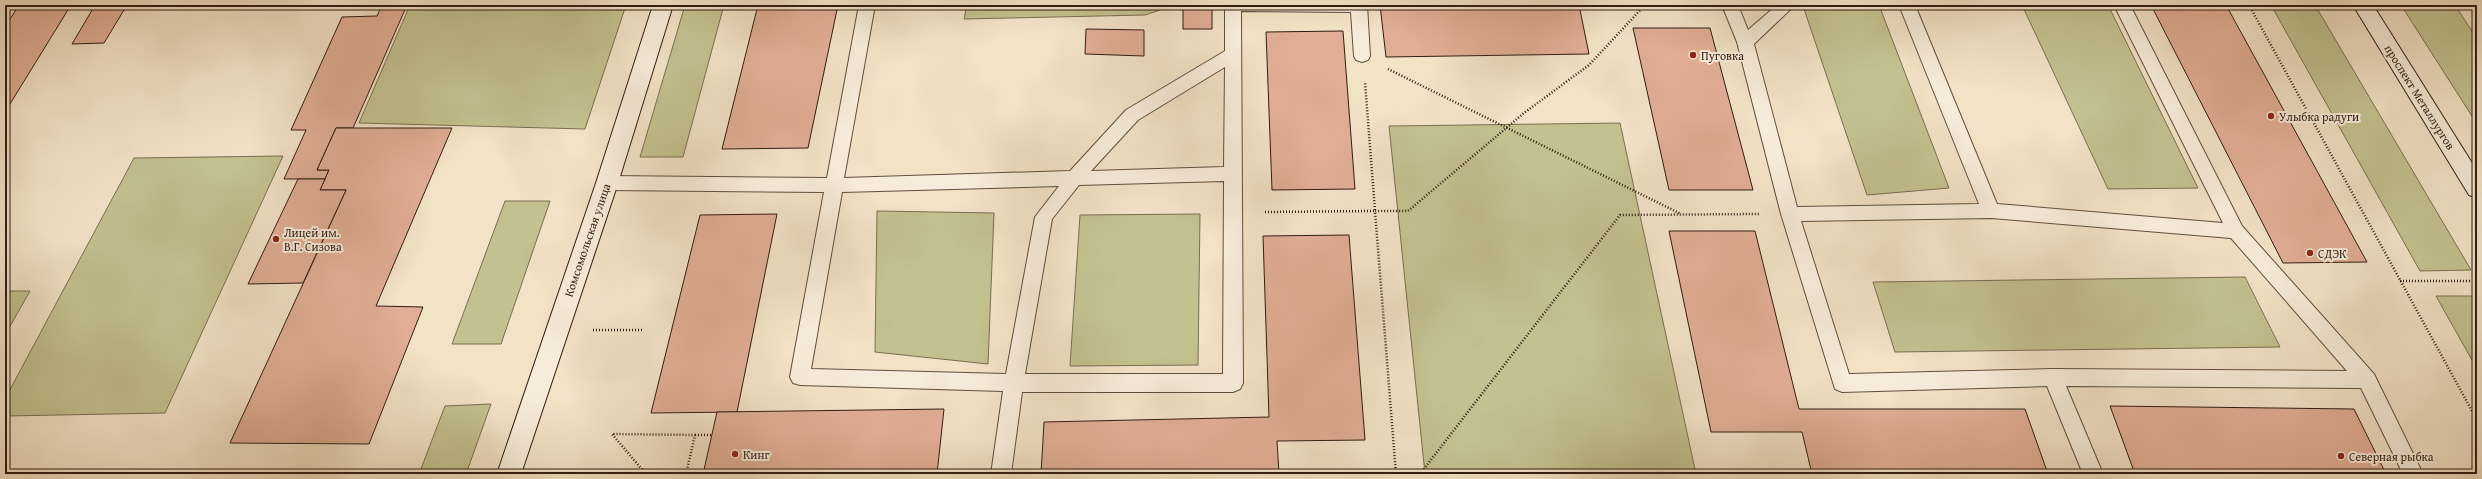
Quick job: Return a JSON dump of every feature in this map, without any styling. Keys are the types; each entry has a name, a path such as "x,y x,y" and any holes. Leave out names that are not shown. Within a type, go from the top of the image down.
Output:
{"street":[{"name":"Комсомольская улица","path":"509,474 607,183 663,5"},
{"name":"проспект Металлургов","path":"2362,5 2477,189"}],"lane":[{"path":"867,5 800,377 1014,383 1233,383 1233,5 1359,5 1362,56"},
{"path":"1730,5 1745,42 1790,214 1842,383 2054,377 2367,380"},
{"path":"1745,42 1787,5"},
{"path":"1907,5 1991,211"},
{"path":"2122,5 2236,231 2367,380 2413,474"},
{"path":"1001,474 1014,383 1044,217 1075,179 1132,115 1232,54"},
{"path":"607,183 834,185 1233,174"},
{"path":"1790,214 1991,211 2236,231"},
{"path":"2054,377 2093,474"}],"path":[{"path":"1233,212 1408,211 1524,113 1589,65 1645,5"},
{"path":"2249,5 2477,420"},
{"path":"2472,5 2477,13"},
{"path":"1362,56 1681,214"},
{"path":"1362,56 1396,474"},
{"path":"1420,474 1620,215 1790,214"},
{"path":"2400,281 2472,281"},
{"path":"646,474 612,434 712,435"},
{"path":"686,474 695,435"}],"shaded area":[{"path":"410,5 626,5 585,129 359,123"},
{"path":"685,5 724,5 683,157 640,157"},
{"path":"967,5 1175,5 1145,15 964,19"},
{"path":"1879,5 1949,188 1867,195 1803,6"},
{"path":"2022,5 2108,5 2198,188 2108,189"},
{"path":"2271,5 2315,5 2471,270 2420,271"},
{"path":"2401,5 2455,5 2477,39 2477,124"},
{"path":"1620,123 1696,474 1425,474 1389,126"},
{"path":"283,156 165,413 5,416 5,399 134,158"},
{"path":"505,201 550,201 501,344 452,344"},
{"path":"877,211 994,213 988,364 875,352"},
{"path":"1200,214 1198,365 1070,366 1080,215"},
{"path":"2245,277 2280,347 1895,352 1873,282"},
{"path":"5,291 30,291 5,335"},
{"path":"2436,296 2477,296 2477,369"},
{"path":"491,404 466,474 419,474 445,406"}],"building":[{"path":"19,5 71,5 5,112 5,27"},
{"path":"95,5 127,5 104,43 72,44"},
{"path":"382,5 407,5 353,128 336,128 317,170 329,170 325,179 284,179 306,130 291,130 342,17 377,16"},
{"path":"758,5 838,5 808,148 722,149"},
{"path":"1380,5 1579,5 1589,54 1386,57"},
{"path":"2151,5 2226,5 2367,262 2283,263"},
{"path":"1212,6 1212,29 1183,29 1183,7"},
{"path":"1633,28 1710,28 1753,190 1669,190"},
{"path":"1086,29 1144,30 1144,56 1085,54"},
{"path":"1343,31 1355,189 1272,190 1266,32"},
{"path":"336,128 452,128 376,306 423,307 369,444 230,443 346,190 320,190 329,170 317,170"},
{"path":"298,179 325,179 320,190 346,190 303,283 248,284"},
{"path":"777,214 737,412 651,413 700,215"},
{"path":"1669,231 1755,231 1799,409 2025,409 2048,474 1812,474 1802,432 1711,432"},
{"path":"1349,235 1365,440 1277,441 1279,474 1041,474 1044,422 1269,417 1263,236"},
{"path":"2110,406 2354,409 2386,474 2135,474"},
{"path":"944,409 937,474 703,474 717,412"}],"place":[{"name":"Пуговка","path":"1693,55"},
{"name":"Улыбка радуги","path":"2271,116"},
{"name":"Лицей им. В.Г. Сизова","path":"276,239"},
{"name":"СДЭК","path":"2310,253"},
{"name":"Кинг","path":"735,454"},
{"name":"Северная рыбка","path":"2341,456"}]}
